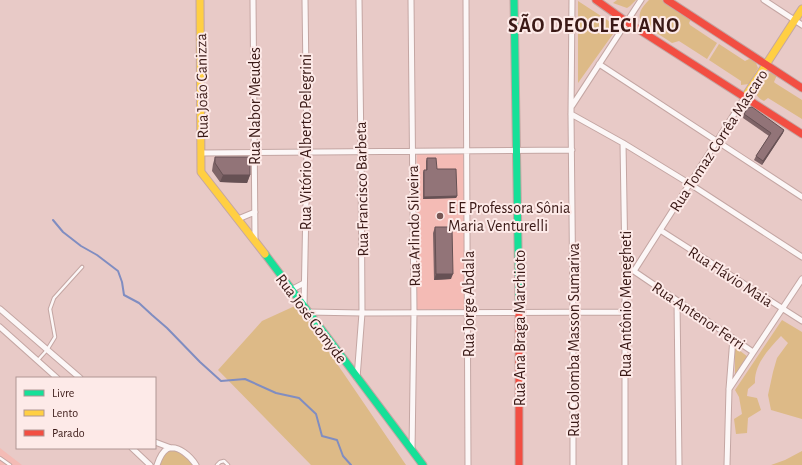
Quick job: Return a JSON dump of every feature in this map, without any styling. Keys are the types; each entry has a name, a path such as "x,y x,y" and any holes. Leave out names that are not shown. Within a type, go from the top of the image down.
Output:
{"street":[{"name":"Rua João Canizza","path":"200,0 202,172"},
{"name":"Rua Nabor Meudes","path":"254,0 255,240"},
{"name":"Rua Vitório Alberto Pelegrini","path":"305,0 307,152 304,283 306,310"},
{"name":"Rua Francisco Barbeta","path":"357,379 362,313 359,0"},
{"name":"Rua Arlindo Silveira","path":"411,0 414,313 412,452"},
{"name":"Rua Jorge Abdala","path":"466,0 468,465"},
{"name":"Rua Ana Braga Marchioto","path":"514,0 519,312 519,465"},
{"name":"Rua Colomba Masson Sumariva","path":"572,0 571,114 573,465"},
{"path":"596,0 627,22 802,134"},
{"path":"571,106 641,0"},
{"path":"667,0 802,88"},
{"path":"764,0 802,25"},
{"name":"Rua Tomaz Corrêa Mascaro","path":"634,271 802,9"},
{"path":"599,64 802,197"},
{"path":"571,114 623,143 690,184 802,257"},
{"name":"Rua Antônio Menegheti","path":"623,143 625,266 625,465"},
{"path":"202,153 572,150"},
{"name":"Rua José Gomyde","path":"202,172 255,240 357,379 423,465"},
{"path":"238,219 255,212"},
{"name":"Rua Flávio Maia","path":"660,230 802,321"},
{"name":"Rua Antenor Ferri","path":"625,266 753,352"},
{"path":"729,389 802,279"},
{"path":"291,290 304,283"},
{"path":"678,301 679,465"},
{"path":"0,309 79,377"},
{"path":"306,310 362,313 625,312"},
{"path":"0,329 56,377"},
{"path":"727,465 729,389 733,338"},
{"path":"156,442 184,452 194,461 196,465"},
{"path":"157,465 164,452 172,448"},
{"path":"133,449 150,465"}],"lane":[{"path":"38,361 55,337 50,309 54,298 82,267"},
{"path":"0,458 10,465"},
{"path":"217,465 224,461 228,465"}],"shaded area":[{"path":"617,0 636,0 627,8 613,3"},
{"path":"649,0 662,0 691,19 689,23 690,25 717,43 707,59 679,41 672,43 648,28 641,21 641,9"},
{"path":"578,1 618,27 578,83"},
{"path":"719,44 745,61 751,58 756,63 758,68 749,84 741,85 741,81 709,60"},
{"path":"771,73 777,75 774,82 775,83 802,100 802,119 768,98 764,101 758,97 756,92 757,87 764,77"},
{"name":"E E Professora Sônia Maria Venturelli","path":"417,153 463,153 465,311 416,311"},
{"path":"297,305 406,465 311,465 218,370 262,321"},
{"path":"782,320 802,332 802,419 771,410 768,395 773,372 777,358 788,343 781,336 763,357 757,369 755,383 748,389 747,396 757,398 761,410 748,418 747,433 736,434 734,419 742,414 739,397 735,390"},
{"path":"735,347 748,357 735,375"},
{"path":"0,448 22,465 0,465"},
{"path":"172,450 184,455 193,465 159,465 165,453"},
{"path":"802,451 802,465 771,465 785,460"}],"building":[{"path":"752,107 784,130 763,161 756,156 771,133 744,114 748,108"},
{"path":"215,157 250,157 250,175 223,175 215,163"},
{"path":"427,158 436,158 437,169 456,169 457,196 424,197 424,170 427,170"},
{"path":"435,227 452,227 453,274 436,274"}],"waterway":[{"path":"53,220 63,232 118,271 122,282 124,295 139,303 221,381 245,379 276,393 299,398 316,414 322,436 337,440 343,456 351,465"}],"traffic: fast":[{"path":"514,0 519,305"},
{"path":"265,254 423,465"}],"traffic: slow":[{"path":"200,0 201,172 265,254"},
{"path":"745,97 802,9"}],"traffic: jam":[{"path":"596,0 627,22 802,134"},
{"path":"667,0 802,88"},
{"path":"519,305 519,465"}],"place":[{"name":"E E Professora Sônia Maria Venturelli","path":"440,216"}],"district":[{"name":"SÃO DEOCLECIANO","path":"594,25"}]}
